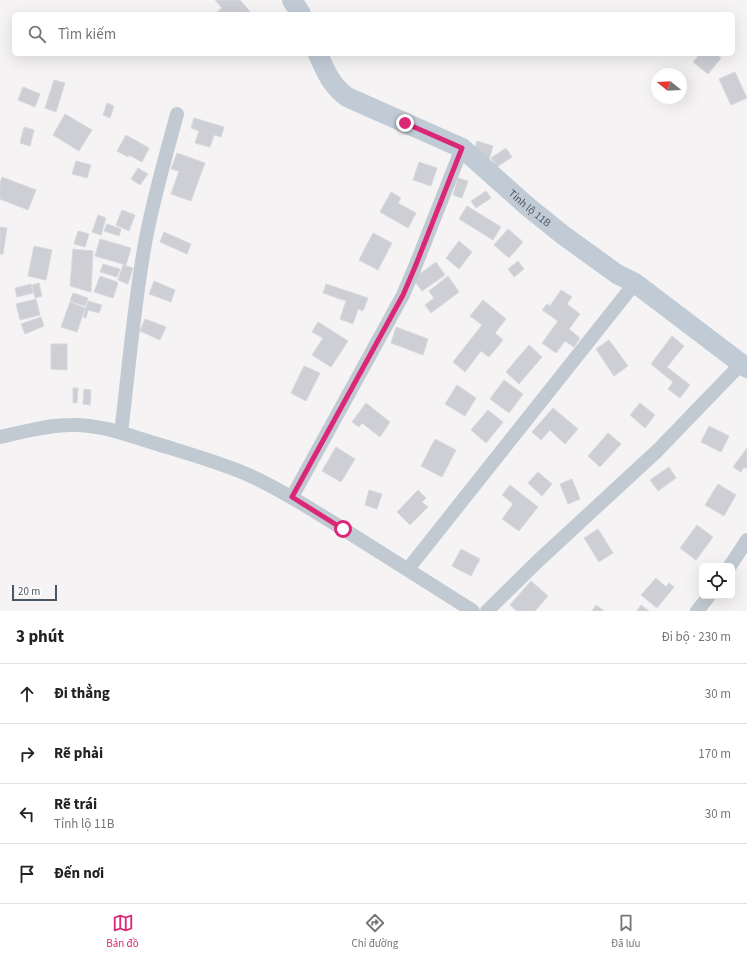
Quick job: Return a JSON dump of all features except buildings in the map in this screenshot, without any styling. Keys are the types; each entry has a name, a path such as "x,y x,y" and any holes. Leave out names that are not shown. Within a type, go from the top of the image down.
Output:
{"main road":[{"path":"292,0 300,12"},
{"name":"Tỉnh lộ 11B","path":"319,56 327,75 338,90 347,97 462,148 527,206 563,235 617,274 635,283 744,366"}],"street":[{"path":"122,433 133,326 146,238 161,172 177,114"},
{"path":"292,497 403,295 462,148"},
{"path":"408,569 635,283"},
{"path":"487,611 538,560 657,451 744,366"},
{"path":"0,437 42,428 72,425 101,428 122,433 235,469 292,497 473,611"},
{"path":"732,563 747,540"},
{"path":"697,611 707,599"}],"route":[{"path":"343,529 292,497 403,295 462,148 405,123"}]}
